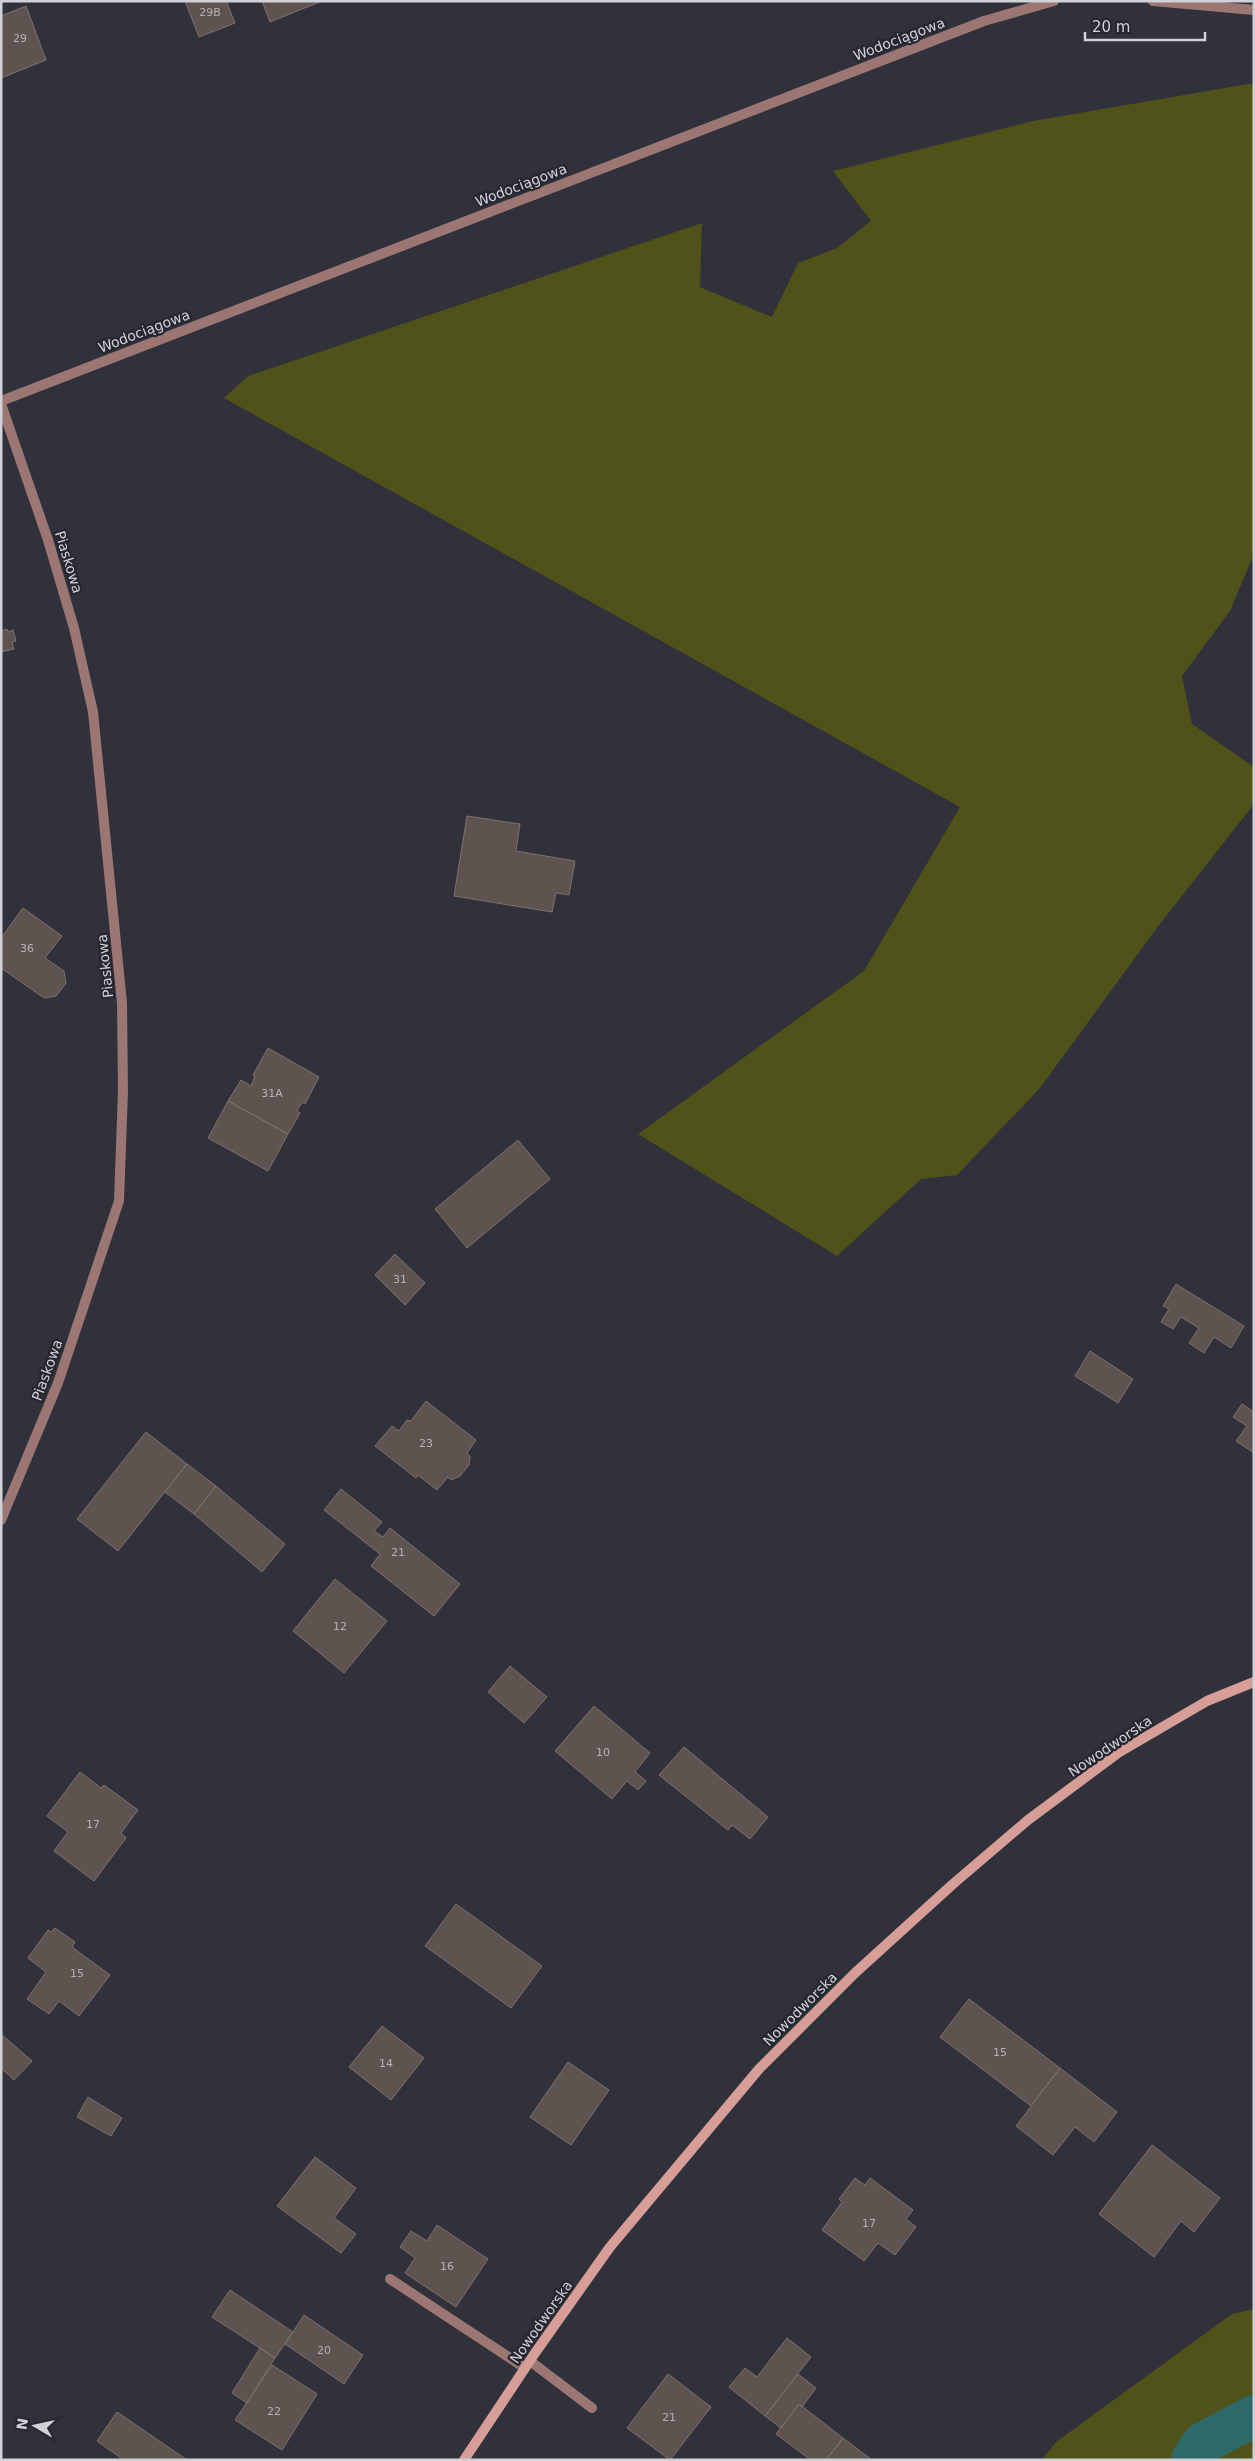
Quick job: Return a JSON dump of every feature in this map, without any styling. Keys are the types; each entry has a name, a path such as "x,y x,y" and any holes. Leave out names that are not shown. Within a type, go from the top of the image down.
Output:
{"main road":[{"name":"Nowodworska","path":"464,2460 610,2248 759,2069 855,1974 953,1884 1028,1820 1118,1753 1207,1701 1254,1682"}],"street":[{"name":"Wodociągowa","path":"1,402 975,25 1054,1"},
{"path":"1154,1 1254,10"},
{"name":"Piaskowa","path":"1,402 48,540 74,628 93,712 122,1003 123,1091 119,1201 58,1383 1,1520"},
{"path":"390,2279 528,2365 592,2408"}],"shaded area":[{"path":"1254,83 1254,554 1230,611 1182,676 1192,724 1254,767 1254,804 1156,929 1040,1088 957,1175 921,1179 837,1256 638,1134 864,971 960,807 224,398 248,376 702,223 700,287 772,317 798,263 837,248 871,221 833,171 1033,121"},
{"path":"1254,2309 1254,2460 1042,2460 1056,2442 1232,2314"}],"building":[{"path":"185,1 226,1 235,23 199,37"},
{"path":"262,1 322,1 270,22"},
{"path":"26,6 46,60 1,78 1,16"},
{"path":"7,629 8,632 13,630 16,641 12,642 14,649 1,652 1,631"},
{"path":"467,816 520,824 516,851 575,861 569,895 556,893 552,912 454,896"},
{"path":"23,908 62,936 45,958 64,971 66,983 56,996 44,998 1,968 1,938"},
{"path":"268,1048 319,1077 305,1104 302,1102 297,1111 300,1113 288,1134 228,1101 241,1080 251,1086 255,1076 253,1075"},
{"path":"228,1101 288,1134 268,1171 208,1138"},
{"path":"518,1140 550,1179 467,1248 435,1209"},
{"path":"395,1254 425,1283 405,1305 375,1275"},
{"path":"1176,1284 1244,1326 1231,1348 1214,1337 1204,1353 1189,1343 1199,1328 1181,1317 1173,1329 1161,1322 1169,1309 1163,1306"},
{"path":"1090,1351 1133,1379 1118,1403 1075,1376"},
{"path":"426,1401 476,1440 467,1453 470,1456 469,1465 460,1476 451,1480 448,1477 437,1490 418,1475 416,1478 375,1446 392,1426 399,1431 407,1420 411,1421"},
{"path":"1242,1404 1254,1412 1254,1453 1236,1441 1247,1426 1233,1417"},
{"path":"146,1432 187,1464 118,1551 77,1519"},
{"path":"187,1464 216,1486 194,1514 165,1492"},
{"path":"216,1486 285,1544 262,1572 194,1514"},
{"path":"341,1489 382,1522 374,1531 383,1537 390,1528 460,1584 434,1616 371,1566 380,1554 324,1510"},
{"path":"335,1579 387,1621 344,1673 293,1631"},
{"path":"510,1666 547,1697 524,1723 488,1692"},
{"path":"594,1706 650,1753 635,1772 646,1781 638,1790 627,1781 612,1799 555,1751"},
{"path":"684,1747 768,1817 750,1839 732,1825 728,1830 659,1775"},
{"path":"80,1772 101,1788 104,1785 138,1810 121,1833 126,1838 94,1881 54,1851 68,1832 47,1816"},
{"path":"456,1904 542,1966 511,2008 425,1946"},
{"path":"55,1928 75,1942 72,1947 110,1975 79,2016 59,2001 49,2014 27,1999 46,1972 28,1958 48,1930 51,1932"},
{"path":"969,1999 1060,2068 1031,2106 940,2037"},
{"path":"382,2026 424,2058 391,2100 349,2067"},
{"path":"1,2034 32,2061 14,2080 1,2068"},
{"path":"568,2062 609,2090 571,2145 530,2117"},
{"path":"1060,2068 1117,2112 1094,2142 1075,2127 1053,2155 1016,2126"},
{"path":"88,2097 122,2118 111,2136 77,2117"},
{"path":"1152,2145 1220,2198 1194,2232 1181,2221 1154,2257 1099,2214"},
{"path":"315,2157 356,2188 334,2218 356,2234 341,2253 277,2206"},
{"path":"855,2178 865,2185 870,2178 913,2210 906,2219 916,2227 895,2255 878,2243 864,2261 822,2230 842,2202 839,2199"},
{"path":"437,2225 488,2259 456,2307 405,2273 415,2258 400,2247 411,2231 427,2241"},
{"path":"230,2290 293,2332 275,2358 212,2317"},
{"path":"304,2315 363,2355 344,2384 285,2344"},
{"path":"787,2338 811,2357 765,2416 729,2387 745,2368 757,2377"},
{"path":"260,2348 275,2358 247,2403 232,2393"},
{"path":"272,2365 317,2394 282,2450 235,2420"},
{"path":"668,2374 711,2407 670,2460 627,2428"},
{"path":"798,2374 816,2388 802,2407 799,2404 781,2428 765,2416"},
{"path":"799,2404 843,2438 826,2460 811,2460 776,2434"},
{"path":"117,2412 187,2460 124,2460 97,2441"},
{"path":"843,2438 872,2460 826,2460"}],"waterway":[{"path":"1192,2460 1203,2443 1254,2416"}]}
